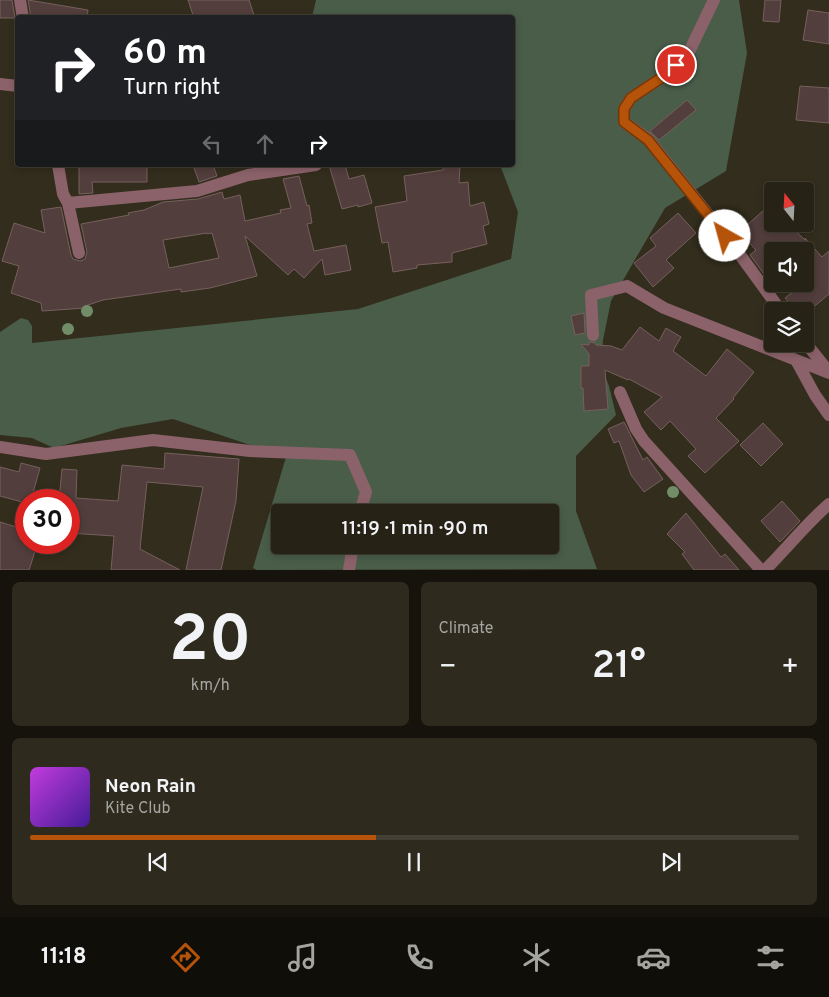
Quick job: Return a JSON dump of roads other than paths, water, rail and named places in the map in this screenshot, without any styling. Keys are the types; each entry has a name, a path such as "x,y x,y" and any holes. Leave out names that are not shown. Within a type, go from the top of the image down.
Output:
{"street":[{"path":"20,0 22,15"},
{"path":"714,0 688,54 664,76 631,98 624,109 624,122 648,140 775,302"},
{"path":"0,84 15,86"},
{"path":"58,167 62,194 68,203 80,253"},
{"path":"68,203 197,190 248,175 302,167"},
{"path":"593,335 591,295 627,286 664,308 829,373"},
{"path":"813,352 829,373"},
{"path":"797,362 815,395 829,415"},
{"path":"620,392 636,430 644,441 763,570 829,504"},
{"path":"0,447 46,454 153,440 250,451 350,455 366,492 362,504"},
{"path":"349,570 352,554"}]}
